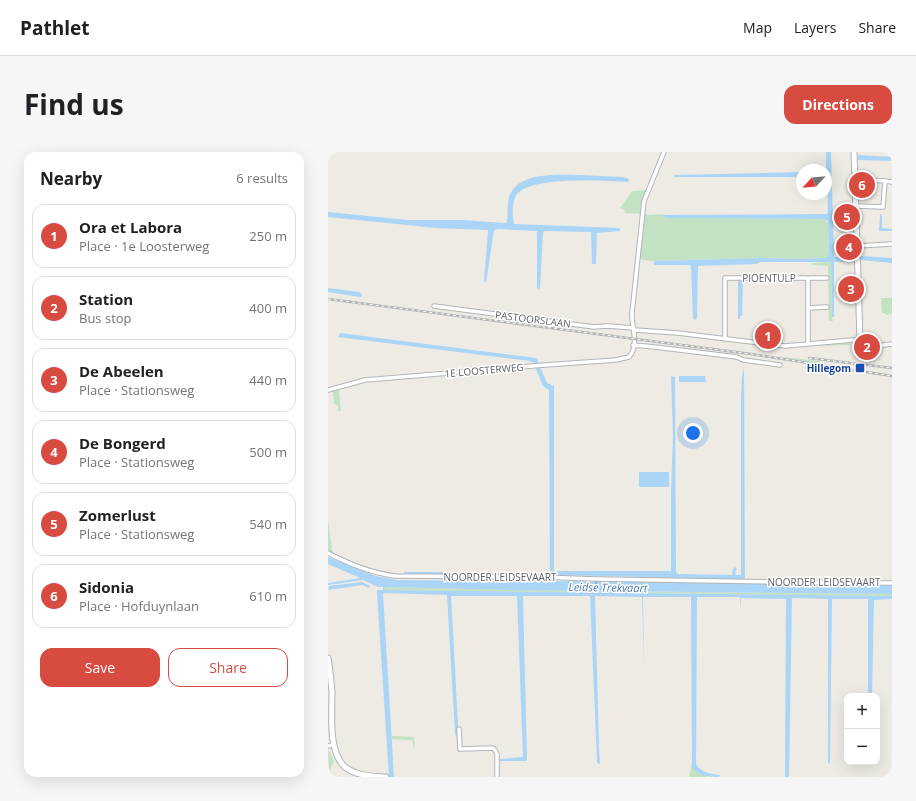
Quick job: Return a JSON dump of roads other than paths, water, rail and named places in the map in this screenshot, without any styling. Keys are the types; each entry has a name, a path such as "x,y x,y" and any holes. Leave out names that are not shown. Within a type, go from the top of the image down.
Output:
{"street":[{"path":"664,152 644,201 632,313 634,329 633,345 737,357 743,360 780,365"},
{"path":"854,152 860,340"},
{"path":"855,179 892,182"},
{"path":"856,206 883,207 885,181"},
{"path":"857,246 892,244"},
{"name":"PIOENTULP","path":"725,338 725,278 808,279 808,344"},
{"path":"808,279 827,278"},
{"name":"PASTOORSLAAN","path":"434,306 594,327 607,326 634,329"},
{"path":"808,308 827,307"},
{"path":"634,329 725,338 785,346 860,340 874,346 892,344"},
{"name":"1E LOOSTERWEG","path":"328,390 365,380 626,358 631,354 633,345"},
{"name":"NOORDER LEIDSEVAART","path":"328,553 349,563 381,574 395,576 892,582"},
{"path":"328,658 332,690 330,746 337,759 348,770 363,774 386,777"},
{"path":"459,729 460,749 493,748 495,750 497,777"}],"water":[{"path":"826,152 831,152 831,164 826,164"},
{"path":"858,155 892,157 892,161 858,160"},
{"path":"796,172 796,177 674,177 674,175"},
{"path":"579,175 623,177 629,179 628,182 553,182 525,188 517,194 514,200 514,224 620,228 620,231 597,233 596,264 592,264 591,232 545,231 543,233 539,289 537,288 537,231 494,230 486,283 484,281 488,230 436,228 328,217 328,212 408,220 462,220 505,223 507,222 509,197 514,189 521,183 539,176"},
{"path":"832,187 834,257 853,257 853,261 834,262 834,317 832,317 831,262 760,262 757,264 698,266 696,320 693,319 691,266 655,265 653,263 655,261 826,258 829,254 828,221 825,219 668,218 663,217 662,215 827,214 828,200 832,200"},
{"path":"880,214 882,215 882,228 892,229 892,231 879,231"},
{"path":"861,256 892,258 892,263 861,260"},
{"path":"743,280 742,316 738,319 738,281"},
{"path":"328,288 359,292 362,296 360,297 328,292"},
{"path":"340,333 536,358 539,363 536,364 530,361 338,337"},
{"name":"Leidse Trekvaart","path":"539,367 547,383 554,386 554,571 671,571 671,490 673,437 671,376 675,377 676,572 678,574 732,575 735,567 737,569 735,572 736,575 741,575 741,396 744,367 745,578 743,580 675,580 675,582 892,585 892,594 509,590 385,587 384,590 892,596 892,599 874,600 872,693 868,693 868,599 832,599 830,764 828,763 828,599 792,598 789,777 785,777 786,599 741,598 740,610 740,597 697,597 696,764 703,771 720,775 719,777 700,774 692,767 691,597 643,597 644,670 642,597 595,596 599,764 597,762 590,596 523,596 527,761 500,761 500,759 523,757 517,596 451,596 459,737 457,738 455,734 447,595 383,593 394,777 389,777 377,593 377,590 383,590 383,587 378,587 363,580 328,585 328,583 360,578 328,564 328,557 376,576 397,580 669,582 669,579 647,577 550,575 549,390 543,386 536,369"},
{"path":"679,376 705,376 706,382 679,382"},
{"path":"639,472 669,472 669,487 639,487"},
{"path":"404,572 442,572 461,574 404,574"},
{"path":"362,582 370,586 369,588 362,585 328,590 329,586"}],"railway":[{"path":"328,299 751,354 892,376"},
{"path":"809,358 892,368"}],"place":[{"name":"Sidonia","path":"862,185"},
{"name":"Zomerlust","path":"847,217"},
{"name":"De Bongerd","path":"849,247"},
{"name":"De Abeelen","path":"851,289"},
{"name":"Ora et Labora","path":"768,336"},
{"name":"Station","path":"867,347"},
{"name":"Hillegom","path":"860,368"}]}
